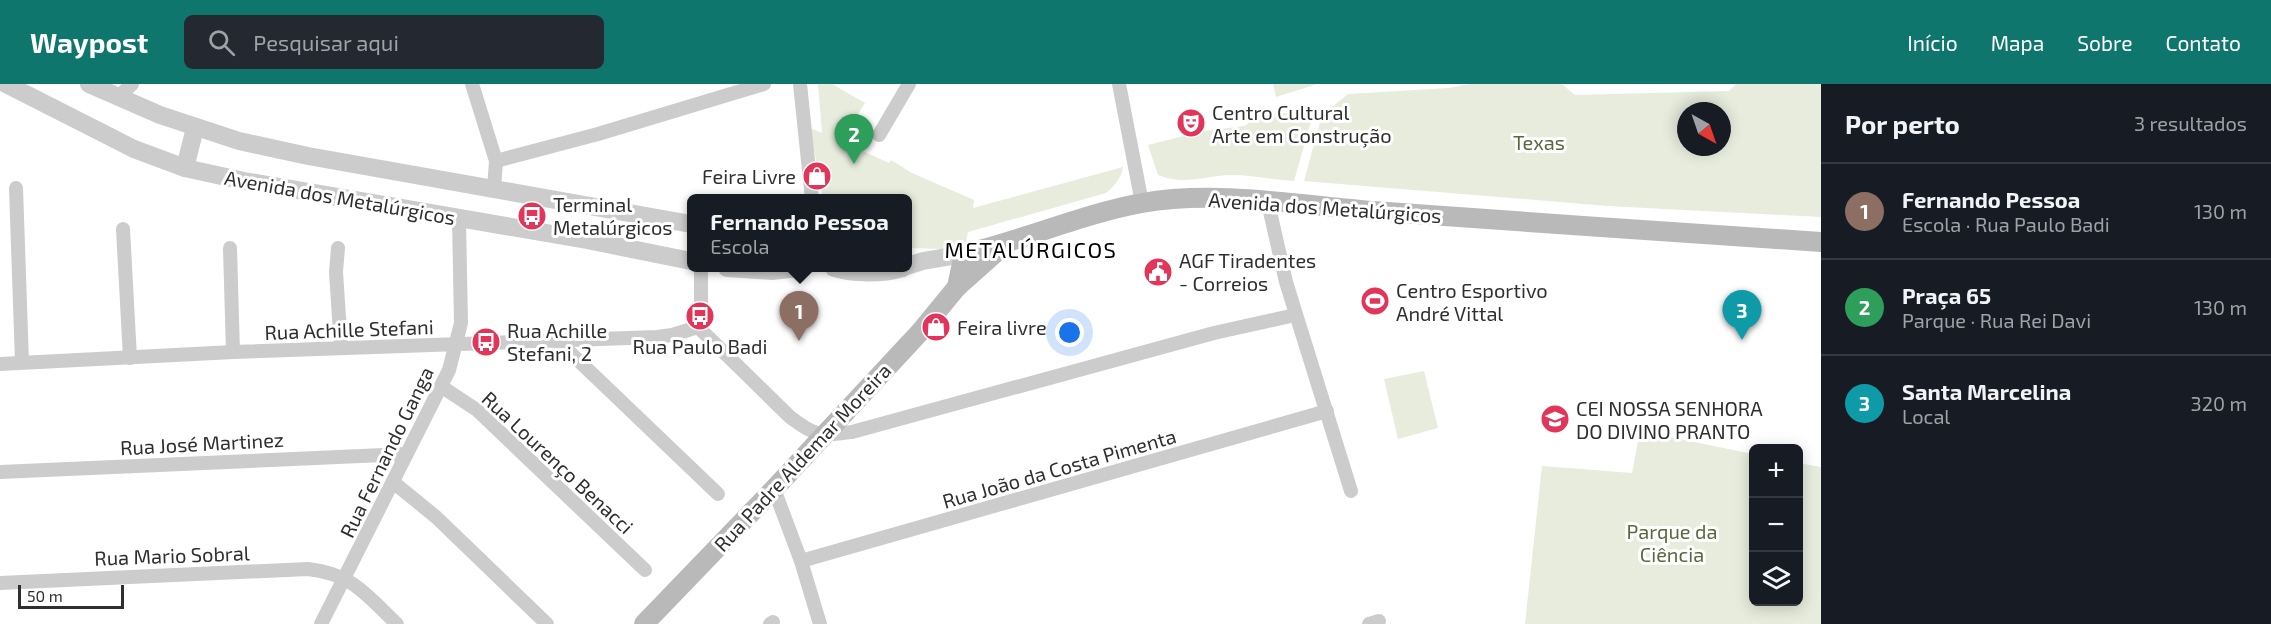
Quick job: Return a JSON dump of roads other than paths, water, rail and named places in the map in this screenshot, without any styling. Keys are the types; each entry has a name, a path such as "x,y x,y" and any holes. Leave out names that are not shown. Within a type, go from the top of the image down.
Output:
{"main road":[{"name":"Avenida dos Metalúrgicos","path":"964,254 1005,244 1073,221 1143,203 1217,197 1821,242"},
{"name":"Rua Padre Aldemar Moreira","path":"649,622 921,331 957,287 1005,244"},
{"name":"Rua Padre Aldemar Moreira","path":"957,287 964,254"}],"street":[{"name":"Avenida dos Metalúrgicos","path":"6,84 34,91 134,149 185,168 244,181 587,240 687,260"},
{"name":"Avenida dos Metalúrgicos","path":"89,84 195,128 239,141 308,156 687,223"},
{"path":"118,97 132,84"},
{"path":"472,84 495,160 494,189"},
{"path":"495,160 598,134 764,84"},
{"path":"800,84 812,194"},
{"path":"879,135 909,84"},
{"path":"1119,84 1143,203"},
{"path":"185,168 195,128"},
{"path":"16,188 22,362"},
{"path":"1268,202 1295,315 1352,491"},
{"name":"Rua Fernando Ganga","path":"321,624 442,387 461,324 459,219"},
{"path":"123,229 130,358"},
{"path":"338,248 336,272 341,348"},
{"path":"230,249 233,352"},
{"name":"Avenida dos Metalúrgicos","path":"912,263 964,254"},
{"path":"701,272 698,327 790,417 802,427 822,436 852,432 1214,333 1295,315"},
{"name":"Rua Achille Stefani","path":"0,364 233,352 672,336 698,327"},
{"path":"558,341 718,494"},
{"name":"Rua Lourenço Benacci","path":"442,387 477,410 645,570"},
{"name":"Rua João da Costa Pimenta","path":"801,561 1327,411"},
{"name":"Rua José Martinez","path":"0,472 406,454"},
{"path":"393,482 436,517 547,624"},
{"path":"774,489 801,561 820,624"},
{"name":"Rua Mario Sobral","path":"0,583 309,569 345,577"},
{"path":"345,577 397,624"}],"place":[{"name":"Centro Cultural Arte em Construção","path":"1191,123"},
{"name":"Praça 65","path":"854,164"},
{"name":"Feira Livre","path":"817,176"},
{"name":"Terminal Metalúrgicos","path":"532,216"},
{"name":"AGF Tiradentes - Correios","path":"1158,272"},
{"name":"Centro Esportivo André Vittal","path":"1375,301"},
{"name":"Rua Paulo Badi","path":"700,316"},
{"name":"Feira livre","path":"936,327"},
{"name":"Santa Marcelina","path":"1742,340"},
{"name":"Fernando Pessoa","path":"799,341"},
{"name":"Rua Achille Stefani, 2","path":"486,342"},
{"name":"CEI NOSSA SENHORA DO DIVINO PRANTO","path":"1555,419"}],"district":[{"name":"METALÚRGICOS","path":"1031,249"}],"park label":[{"name":"Texas","path":"1539,142"},
{"name":"Parque da Ciência","path":"1672,542"}]}
